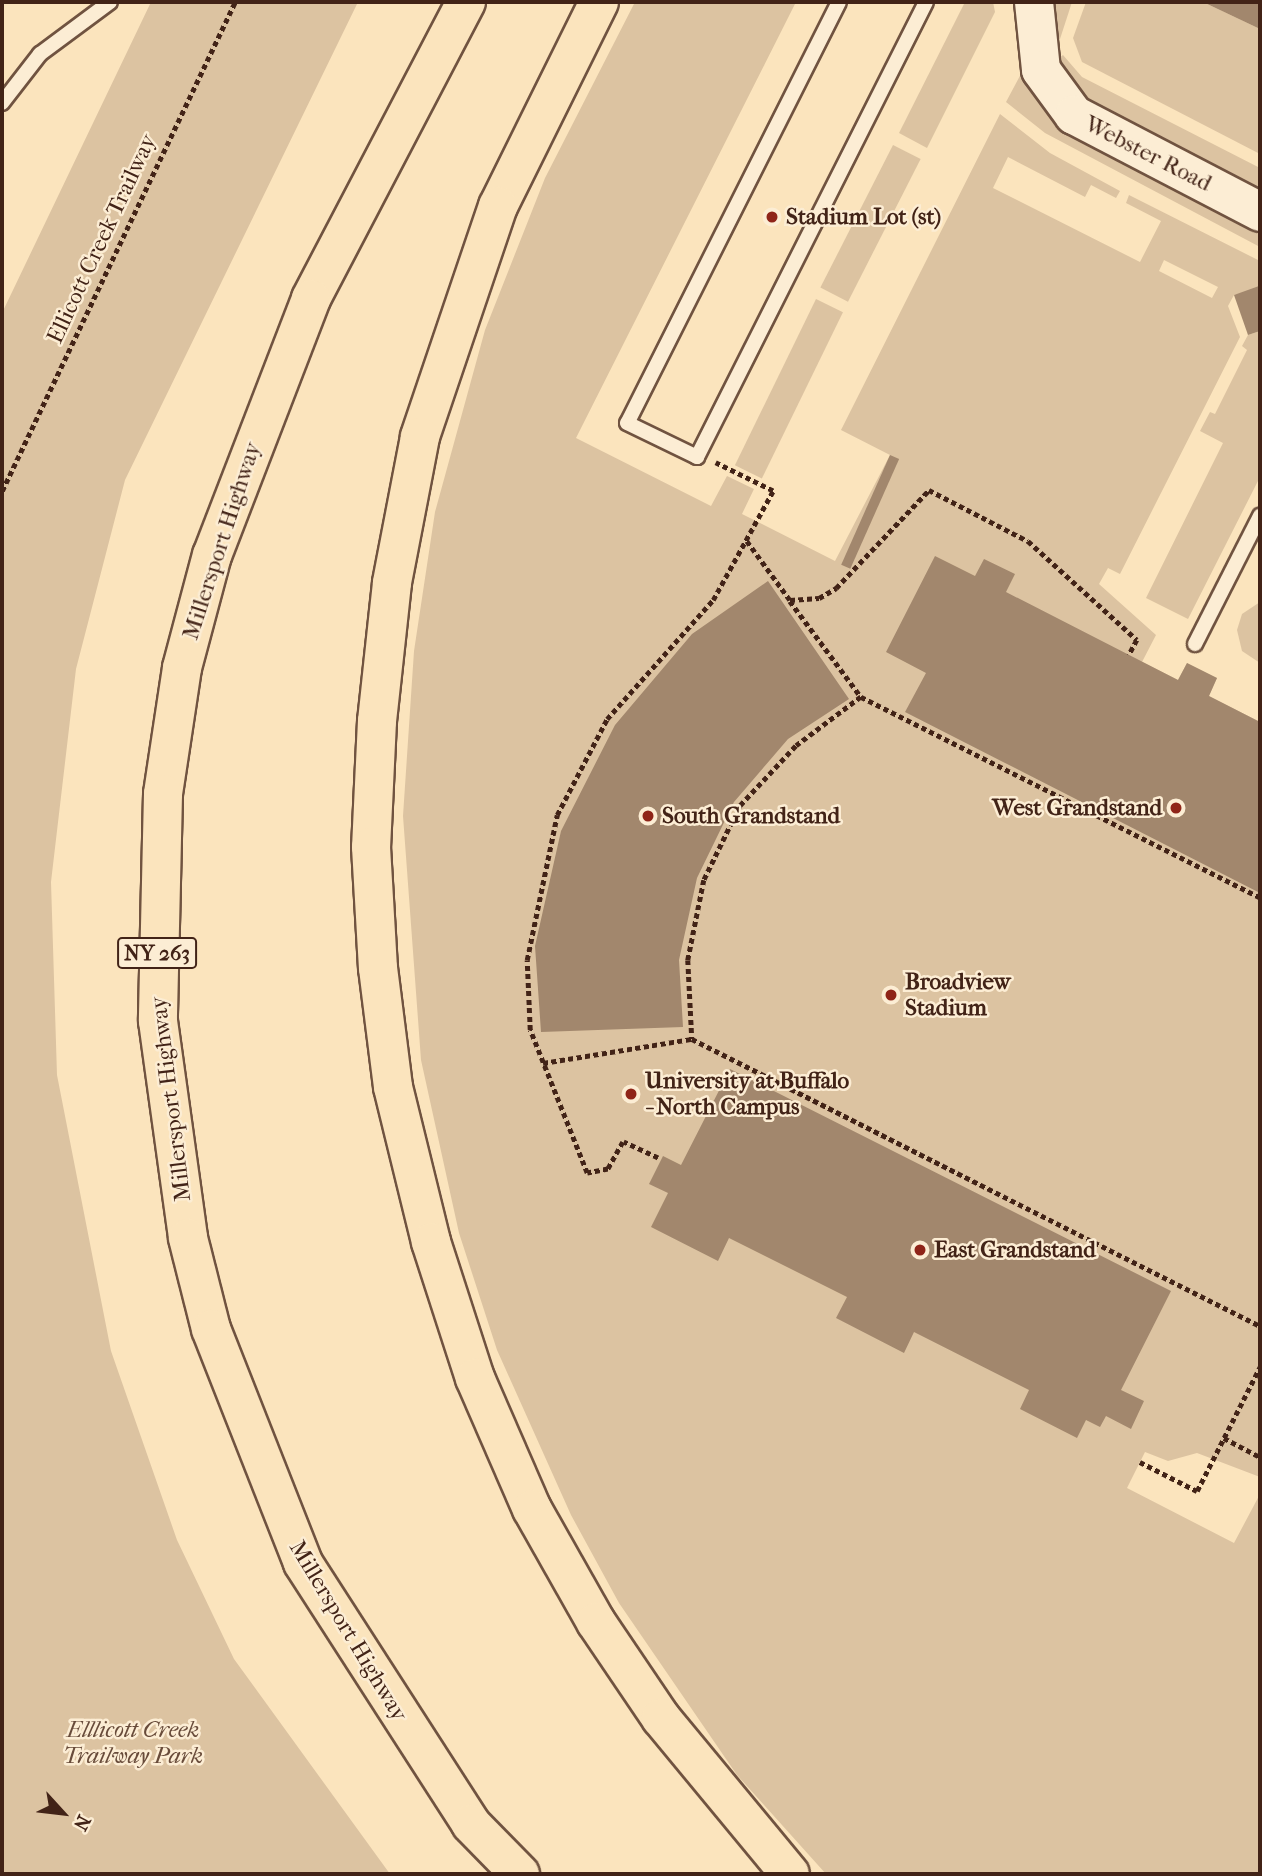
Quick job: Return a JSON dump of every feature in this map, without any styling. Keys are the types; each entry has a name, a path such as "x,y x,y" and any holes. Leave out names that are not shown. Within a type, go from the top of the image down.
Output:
{"main road":[{"name":"Millersport Highway","path":"466,2 311,299 212,555 182,668 163,794 158,1021 188,1237 211,1329 303,1563 471,1824 520,1874"},
{"path":"598,2 498,206 420,437 392,583 377,721 371,847 378,968 393,1087 431,1242 475,1378 532,1509 596,1622 661,1718 790,1874"}],"street":[{"name":"Webster Road","path":"1034,2 1041,70 1074,115 1260,212"}],"lane":[{"path":"2,103 40,54 110,2"},
{"path":"839,2 627,423 698,454 926,2"},
{"path":"1195,645 1260,516"}],"path":[{"name":"Ellicott Creek Trailway","path":"2,491 234,2"},
{"path":"658,1158 623,1142 608,1169 587,1173 530,1030 527,960 557,815 607,719 713,600 773,491 698,454"},
{"path":"790,600 836,588 929,490 1028,541 1137,640 1129,655"},
{"path":"747,541 860,697 1260,898"},
{"path":"692,1039 688,960 704,880 719,842 767,773 860,697"},
{"path":"542,1063 692,1039 1260,1326"},
{"path":"1140,1462 1197,1491 1260,1367"},
{"path":"1224,1438 1260,1457"}],"green space":[{"name":"Elllicott Creek Trailway Park","path":"151,2 358,2 125,480 76,669 51,882 57,1075 111,1351 177,1540 234,1659 390,1874 2,1874 2,313"},
{"path":"635,2 796,2 576,438 711,506 727,476 754,489 742,514 835,561 890,455 841,430 1000,114 1050,153 1120,191 1116,198 1091,185 1085,197 1008,157 993,188 1140,262 1161,221 1126,203 1129,195 1260,261 1260,289 1234,295 1228,306 1240,337 1120,574 1108,568 1099,584 1156,635 1142,662 1178,680 1187,663 1217,678 1209,696 1260,722 1260,1477 1197,1453 1168,1461 1145,1452 1127,1488 1234,1543 1260,1494 1260,1874 826,1874 737,1775 619,1603 571,1515 497,1350 459,1233 421,1060 403,816 414,651 435,512 485,330 545,178","holes":["1164,260 1218,287 1212,298 1159,271"]},
{"path":"965,2 993,2 995,12 927,148 899,133"},
{"path":"1055,2 1072,2 1060,39 1053,36"},
{"path":"1086,2 1203,2 1260,29 1260,154 1082,62 1073,38"},
{"path":"1063,55 1082,77 1260,168 1260,193 1093,108 1057,60"},
{"path":"1022,72 1059,123 1260,228 1260,247 1045,133 1006,102"},
{"path":"893,145 921,159 848,302 820,288"},
{"path":"816,299 843,312 762,478 735,465"},
{"path":"1260,331 1260,477 1188,619 1146,598 1223,443 1200,431 1210,412 1215,414 1247,350 1242,346 1248,335"},
{"path":"1260,602 1260,663 1242,651 1237,630 1242,614"}],"building":[{"path":"1203,2 1260,2 1260,29"},
{"path":"1259,286 1260,331 1248,335 1234,295"},
{"path":"890,455 899,459 850,569 841,565"},
{"name":"West Grandstand","path":"935,556 975,576 984,559 1015,574 1006,592 1178,680 1187,663 1217,678 1209,696 1260,722 1260,893 905,712 926,673 886,652"},
{"name":"South Grandstand","path":"768,581 849,699 788,739 734,802 697,878 679,960 683,1027 541,1032 535,946 561,831 615,725 692,634"},
{"name":"East Grandstand","path":"730,1069 1171,1291 1121,1390 1144,1401 1131,1429 1106,1416 1100,1427 1086,1420 1077,1438 1020,1409 1029,1390 914,1332 904,1353 836,1318 847,1297 729,1238 718,1261 651,1227 668,1193 649,1184 663,1156 681,1165"}],"place":[{"name":"Stadium Lot (st)","path":"772,217"},
{"name":"West Grandstand","path":"1176,808"},
{"name":"South Grandstand","path":"648,816"},
{"name":"Broadview Stadium","path":"891,995"},
{"name":"University at Buffalo - North Campus","path":"631,1094"},
{"name":"East Grandstand","path":"920,1250"}]}
